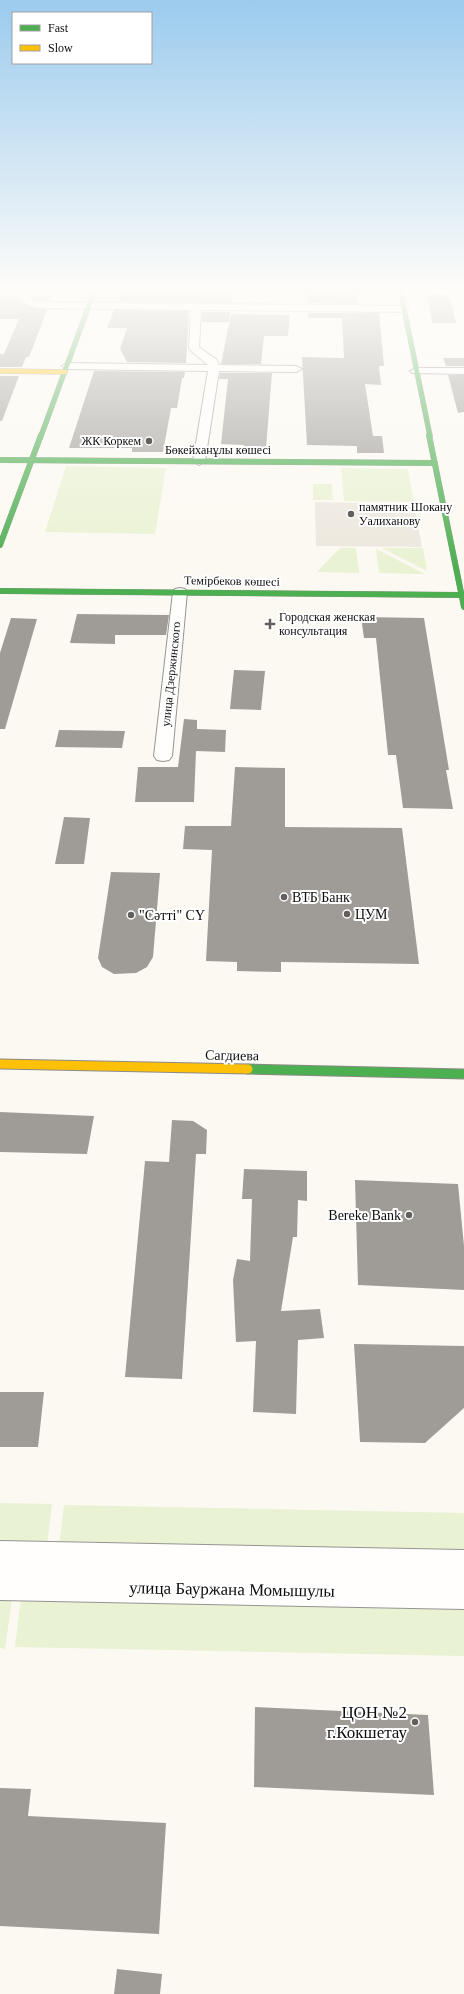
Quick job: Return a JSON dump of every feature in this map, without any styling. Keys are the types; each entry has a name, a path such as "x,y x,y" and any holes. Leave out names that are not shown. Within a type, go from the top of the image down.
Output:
{"street":[{"path":"0,545 61,382"},
{"path":"199,462 212,382"},
{"path":"418,382 463,595 464,607"},
{"name":"Бөкейханұлы көшесі","path":"0,460 435,463"},
{"name":"Темірбеков көшесі","path":"0,591 463,595"},
{"name":"улица Дзержинского","path":"163,756 180,592"},
{"name":"Сагдиева","path":"0,1064 464,1074"},
{"name":"улица Бауржана Момышулы","path":"301,1577 464,1566"},
{"name":"улица Бауржана Момышулы","path":"13,1571 301,1577 464,1593"}],"green space":[{"path":"66,466 166,468 155,534 45,532"},
{"path":"341,468 408,469 414,502 344,501"},
{"path":"313,484 332,484 333,500 313,500"},
{"path":"340,548 356,548 359,573 317,572"},
{"path":"382,548 423,548 427,571"},
{"path":"376,549 425,574 379,573"},
{"path":"0,1503 52,1504 47,1545 0,1544"},
{"path":"64,1505 464,1513 464,1554 59,1546"},
{"path":"0,1591 13,1592 5,1649 0,1648"},
{"path":"22,1591 464,1599 464,1656 15,1647"}],"shaded area":[{"path":"315,502 414,504 422,547 316,546"}],"building":[{"path":"0,382 17,382 2,421 0,421"},
{"path":"90,382 181,382 177,408 171,408 163,452 132,452 132,448 69,448"},
{"path":"228,382 271,382 266,448 243,448 244,445 221,444"},
{"path":"303,382 381,382 381,385 365,384 373,436 382,436 384,453 357,453 357,446 307,445"},
{"path":"450,382 464,382 464,412 458,413"},
{"path":"77,614 169,615 166,635 115,635 115,644 70,643"},
{"path":"361,617 424,618 449,770 446,770 453,809 403,808 396,755 388,755 376,638 364,638"},
{"path":"11,618 37,619 5,729 0,729 0,653"},
{"path":"234,670 265,671 261,710 230,709"},
{"path":"184,719 197,720 197,729 226,730 225,752 196,751 194,802 135,802 138,767 178,767"},
{"path":"59,730 125,731 122,748 55,747"},
{"name":"ЦУМ","path":"235,767 285,768 285,827 402,828 419,964 281,962 281,972 237,971 237,962 206,961 212,850 183,849 185,826 231,826"},
{"path":"64,817 90,818 84,864 55,864"},
{"name":"\"Сәтті\" СY","path":"111,872 160,873 153,957 147,967 136,973 114,974 102,967 98,958"},
{"path":"0,1112 94,1116 87,1154 0,1152"},
{"path":"172,1120 193,1121 207,1130 206,1154 196,1154 182,1379 125,1377 145,1161 169,1162"},
{"path":"244,1169 307,1171 307,1201 298,1200 297,1237 293,1237 281,1311 320,1309 324,1338 298,1340 296,1414 253,1412 256,1341 236,1342 233,1280 237,1259 250,1261 252,1199 242,1199"},
{"name":"Bereke Bank","path":"355,1180 458,1184 464,1246 464,1290 358,1285"},
{"path":"354,1344 464,1346 464,1408 425,1443 360,1442"},
{"path":"0,1392 44,1392 38,1447 0,1447"},
{"path":"255,1707 428,1715 434,1795 254,1787"},
{"path":"0,1788 31,1789 28,1816 166,1823 159,1934 0,1926"},
{"path":"117,1969 162,1974 160,1994 114,1994"}],"traffic: fast":[{"path":"0,545 60,382"},
{"path":"419,382 464,607"},
{"path":"0,460 435,463"},
{"path":"0,591 464,595"},
{"path":"248,1069 464,1074"}],"traffic: slow":[{"path":"0,1064 248,1069"}],"place":[{"name":"ЖК Коркем","path":"149,441"},
{"name":"памятник Шокану Уалиханову","path":"351,514"},
{"name":"Городская женская консультация","path":"270,624"},
{"name":"ВТБ Банк","path":"284,897"},
{"name":"ЦУМ","path":"347,914"},
{"name":"\"Сәтті\" СY","path":"131,915"},
{"name":"Bereke Bank","path":"409,1215"},
{"name":"ЦОН №2 г.Кокшетау","path":"415,1722"}]}
